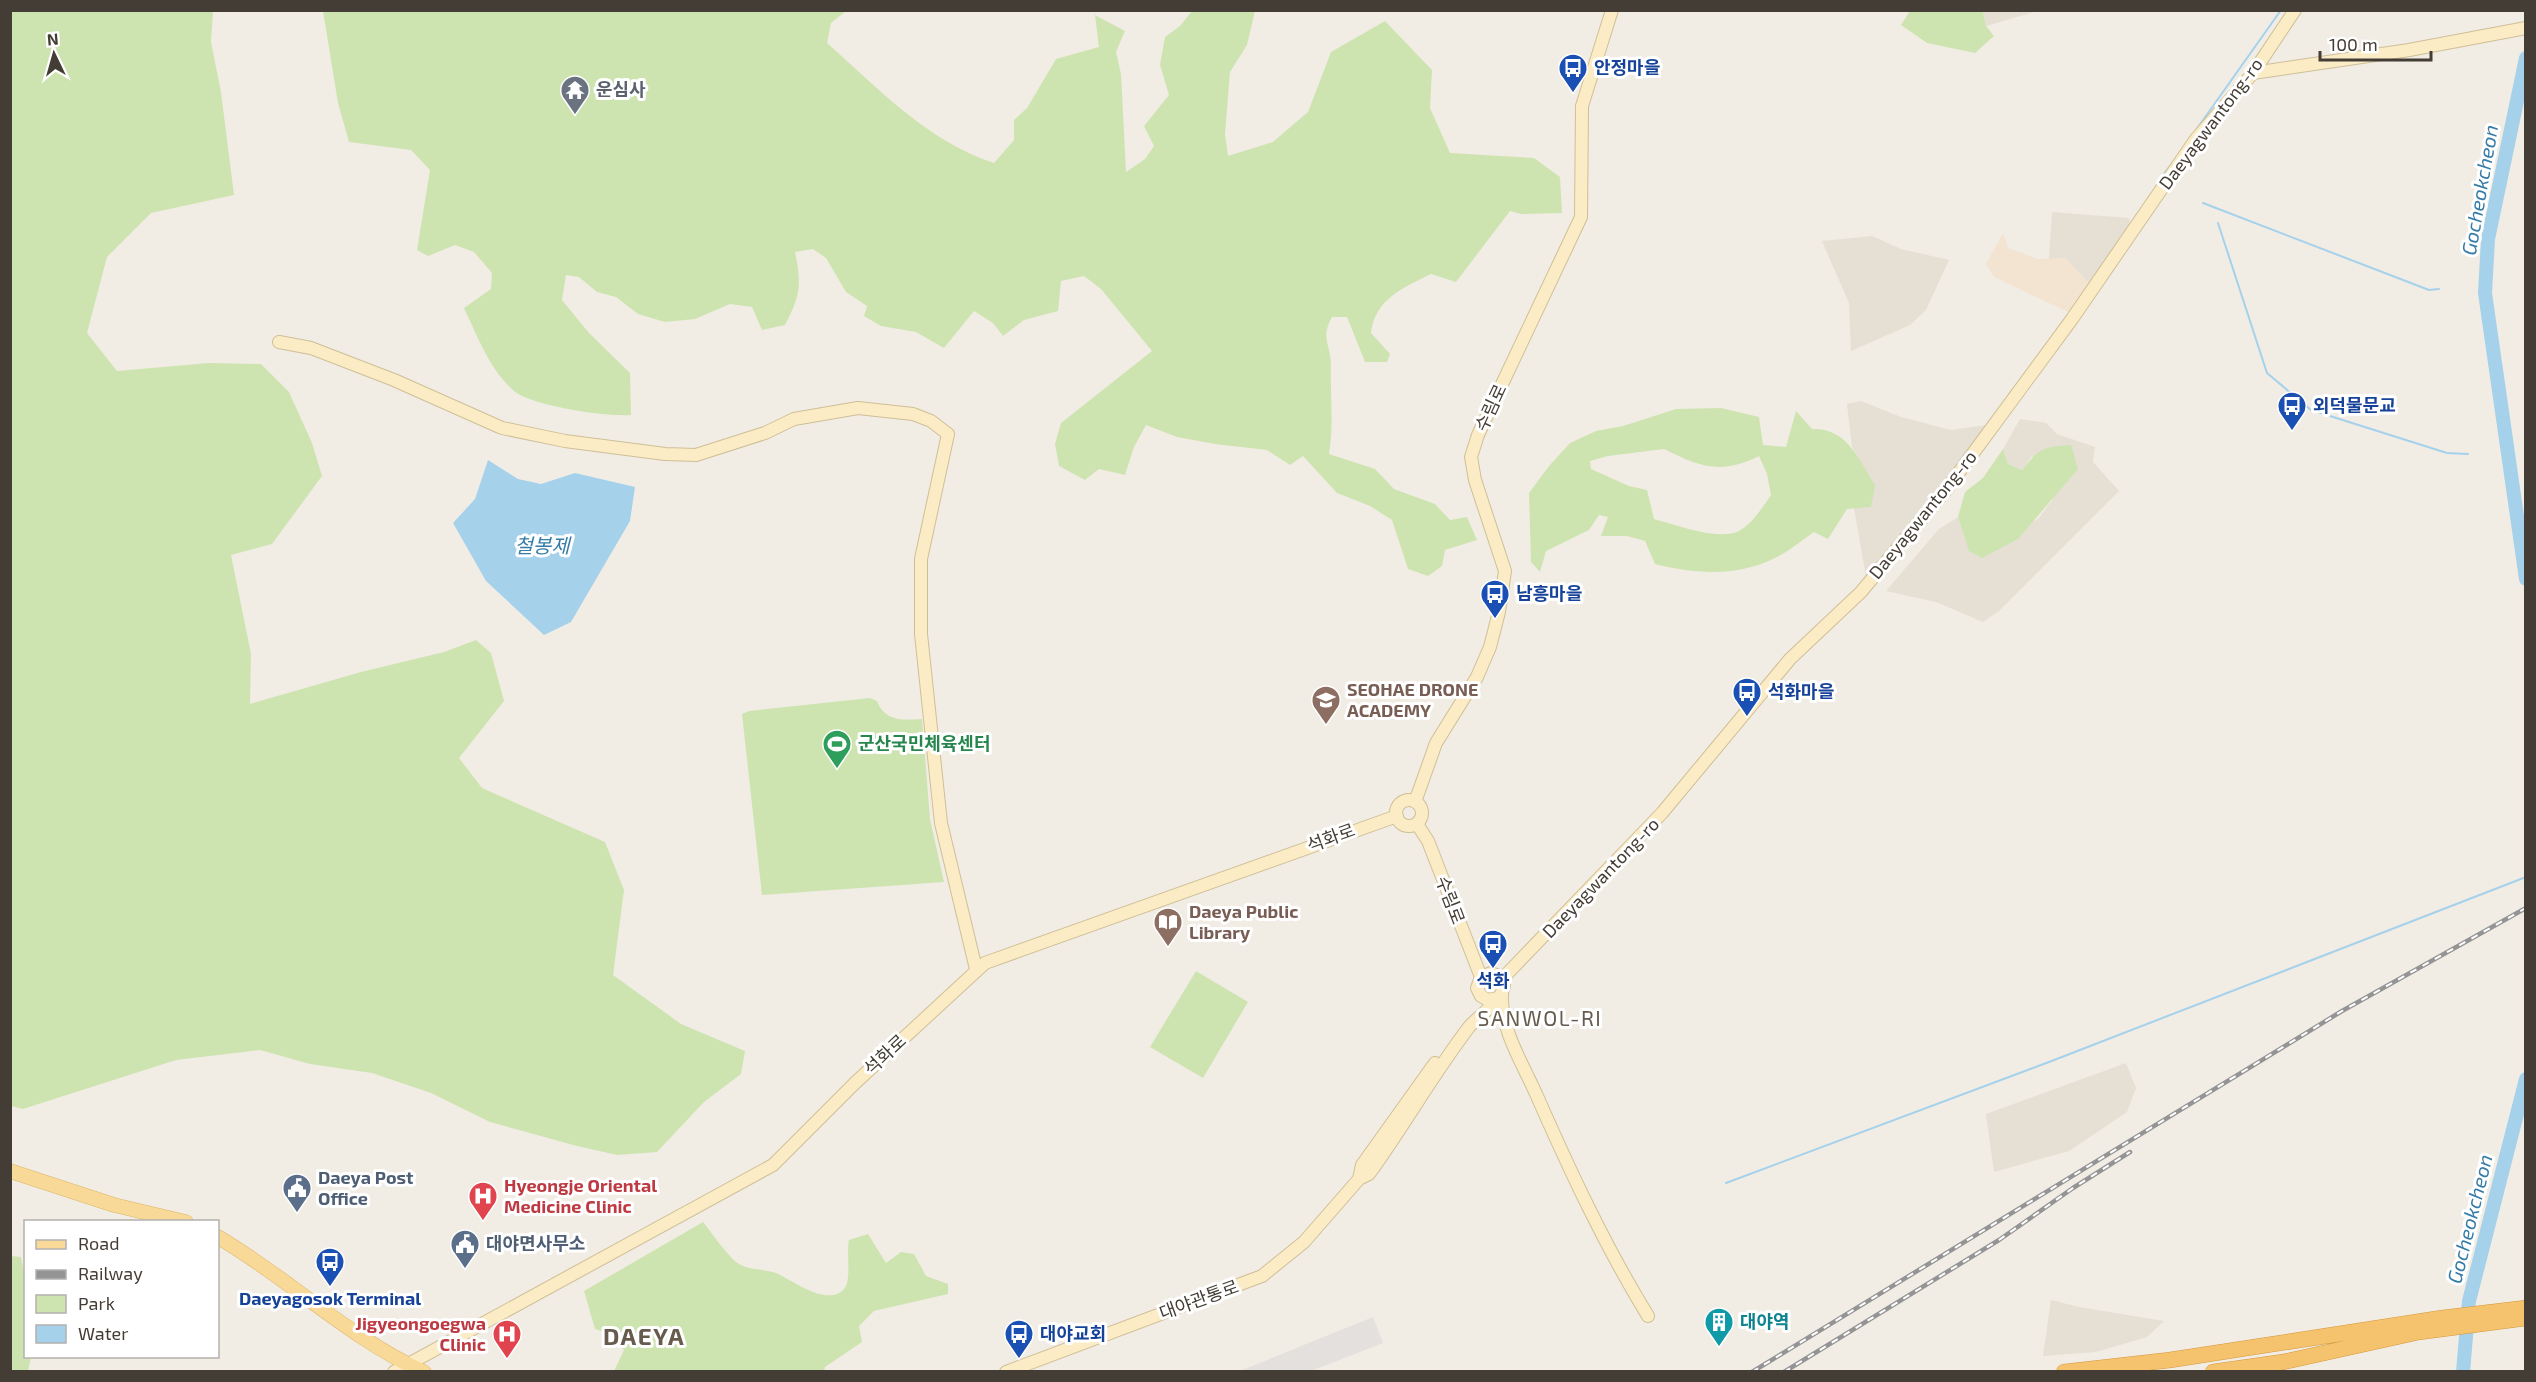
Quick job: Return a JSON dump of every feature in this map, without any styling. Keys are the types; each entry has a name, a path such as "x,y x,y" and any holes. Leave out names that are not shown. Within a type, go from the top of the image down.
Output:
{"highway":[{"path":"2064,1371 2189,1357 2487,1317 2526,1308"},
{"path":"2487,1317 2526,1318"},
{"path":"2213,1371 2295,1360 2442,1323"}],"main road":[{"name":"수림로","path":"1481,977 1428,841 1417,824 1422,811 1415,802 1436,743 1477,676 1497,626 1505,570 1475,480 1471,458 1478,435 1581,217 1582,106 1612,10"},
{"name":"Daeyagwantong-ro","path":"1502,979 1662,813 1790,659 1861,592 1946,490 2072,319 2196,139 2253,73 2295,10"},
{"path":"2253,73 2409,50 2505,30 2526,28"},
{"path":"279,342 312,348 394,380 502,428 565,441 665,454 696,455 765,433 794,419 858,408 913,414 931,421 948,434 921,559 921,634 941,823 976,969"},
{"path":"1415,802 1401,803 1397,816 1399,821 1407,826 1417,824"},
{"name":"석화로","path":"394,1371 773,1165 855,1083 976,969 998,957 1397,816"},
{"path":"1491,973 1502,979 1504,986 1498,998 1478,1016 1448,1055 1395,1138 1369,1174 1359,1179 1362,1165 1473,1013 1478,982 1481,977 1491,973"},
{"path":"1478,992 1488,1000 1498,998"},
{"path":"1498,998 1503,1018 1563,1155 1612,1255 1646,1317"},
{"path":"10,1171 114,1205 182,1220"},
{"name":"대야관통로","path":"1006,1371 1262,1276 1304,1242 1359,1179"},
{"path":"219,1237 256,1259 373,1344 424,1371"}],"shaded area":[{"path":"1983,10 2037,11 1986,26"},
{"path":"2052,212 2129,218 2130,226 2089,283 2066,259 2049,259"},
{"path":"2003,233 2008,248 2038,259 2066,258 2089,283 2070,313 1994,277 1986,264"},
{"path":"1872,236 1901,249 1949,260 1926,310 1910,325 1851,351 1849,303 1822,241"},
{"path":"1861,401 1901,417 1951,430 1987,425 1911,524 1866,577 1854,508 1871,507 1863,466 1852,447 1847,404"},
{"path":"2020,419 2046,423 2057,434 2095,447 2093,462 2119,491 1999,611 1983,622 1936,602 1886,591 1939,529 1958,517 1969,550 2038,519 2053,499 2032,456 2022,470 2008,464 2003,449"},
{"path":"2126,1063 2136,1088 2127,1112 2069,1151 1994,1172 1986,1114"},
{"path":"2051,1300 2164,1321 2147,1337 2096,1352 2043,1356"},
{"path":"1373,1317 1383,1343 1311,1371 1240,1371"}],"green space":[{"path":"10,11 213,11 211,42 221,92 234,195 151,213 107,257 87,333 117,371 209,363 261,364 289,392 312,443 322,476 272,544 231,555 251,654 250,704 361,672 444,652 476,640 491,653 504,701 459,758 482,788 605,842 624,890 613,975 681,1024 745,1051 741,1074 704,1102 657,1152 617,1155 577,1146 490,1122 431,1093 372,1073 310,1064 260,1050 176,1060 23,1109 11,1106"},
{"path":"323,11 846,11 831,23 827,43 885,96 925,127 969,153 994,163 1014,140 1014,120 1027,108 1056,59 1099,47 1095,15 1125,31 1116,52 1121,74 1126,172 1145,159 1154,146 1144,126 1169,95 1160,65 1165,37 1180,26 1192,11 1255,11 1247,45 1230,72 1225,134 1228,156 1273,142 1308,112 1331,52 1385,21 1432,70 1430,108 1450,153 1534,158 1560,177 1562,213 1521,214 1510,211 1456,282 1431,274 1401,290 1384,303 1378,311 1371,333 1390,354 1387,362 1365,362 1347,317 1332,317 1327,331 1331,358 1332,421 1329,454 1375,469 1394,489 1435,504 1450,520 1467,517 1477,540 1445,550 1442,566 1428,576 1408,569 1392,520 1370,506 1337,493 1303,456 1290,465 1267,450 1177,437 1146,425 1134,447 1125,475 1099,469 1085,480 1059,466 1055,444 1061,423 1152,351 1101,289 1084,276 1061,281 1058,311 1024,320 1003,336 993,323 974,311 944,348 916,332 881,326 864,316 867,306 846,292 826,258 813,249 795,252 799,282 797,298 785,325 762,330 752,307 730,304 695,319 665,322 638,314 616,297 597,292 579,277 566,275 562,300 589,333 630,373 631,415 605,414 552,406 523,396 514,391 498,373 464,308 491,289 492,273 474,252 455,245 428,256 417,250 430,170 411,150 349,142 338,103"},
{"path":"1910,11 1983,11 1986,26 1994,36 1975,53 1927,43 1901,25"},
{"path":"1721,408 1759,417 1763,445 1786,447 1796,411 1812,429 1835,434 1851,447 1875,485 1871,507 1847,509 1828,539 1814,532 1785,553 1761,564 1715,572 1685,570 1655,564 1645,541 1627,536 1601,536 1608,517 1599,515 1589,530 1546,551 1540,572 1531,562 1529,493 1549,466 1570,443 1596,431 1623,426 1676,409","holes":["1664,449 1700,464 1722,467 1759,456 1767,474 1771,495 1744,528 1730,534 1709,533 1654,519 1647,490 1629,486 1591,469 1590,461 1608,456"]},
{"path":"2071,445 2078,469 2018,539 1982,558 1969,551 1958,517 1965,492 1983,478 2003,449 2008,464 2022,470 2033,457 2043,450"},
{"name":"군산국민체육센터","path":"870,698 877,701 880,708 890,716 902,719 922,719 930,819 944,882 762,895 742,714 749,711"},
{"path":"1196,971 1248,1002 1203,1078 1150,1047"},
{"path":"703,1222 725,1251 739,1264 776,1273 819,1294 837,1294 844,1289 848,1279 849,1240 868,1234 886,1263 901,1252 914,1254 926,1276 948,1284 948,1294 874,1311 859,1326 862,1342 825,1367 824,1371 614,1371 624,1350 611,1334 595,1329 584,1291"},
{"path":"11,1256 21,1257 24,1273 24,1358 31,1358 28,1371 11,1371"}],"water":[{"name":"철봉제","path":"488,460 518,479 541,484 575,473 635,487 630,521 571,622 544,635 486,581 453,523 475,499"}],"waterway":[{"path":"2196,130 2281,10"},
{"name":"Gocheokcheon","path":"2526,58 2488,239 2485,293 2526,579"},
{"path":"2163,175 2177,157"},
{"path":"2203,203 2429,290 2439,289"},
{"path":"2218,223 2267,373 2311,410 2447,453 2468,454"},
{"path":"1726,1183 2049,1062 2526,877"},
{"name":"Gocheokcheon","path":"2463,1372 2469,1301 2526,1079"}],"railway":[{"path":"1752,1372 2342,1011 2526,908"},
{"path":"1784,1372 1999,1240 2073,1188 2130,1152"}],"place":[{"name":"안정마을","path":"1573,94"},
{"name":"운심사","path":"575,116"},
{"name":"외덕물문교","path":"2292,432"},
{"name":"남흥마을","path":"1495,620"},
{"name":"석화마을","path":"1747,718"},
{"name":"SEOHAE DRONE ACADEMY","path":"1326,726"},
{"name":"군산국민체육센터","path":"837,770"},
{"name":"Daeya Public Library","path":"1168,948"},
{"name":"석화","path":"1493,970"},
{"name":"Daeya Post Office","path":"297,1214"},
{"name":"Hyeongje Oriental Medicine Clinic","path":"483,1222"},
{"name":"대야면사무소","path":"465,1270"},
{"name":"Daeyagosok Terminal","path":"330,1288"},
{"name":"대야역","path":"1719,1348"},
{"name":"Jigyeongoegwa Clinic","path":"507,1360"},
{"name":"대야교회","path":"1019,1360"}],"district":[{"name":"SANWOL-RI","path":"1540,1019"},
{"name":"DAEYA","path":"644,1337"}]}
